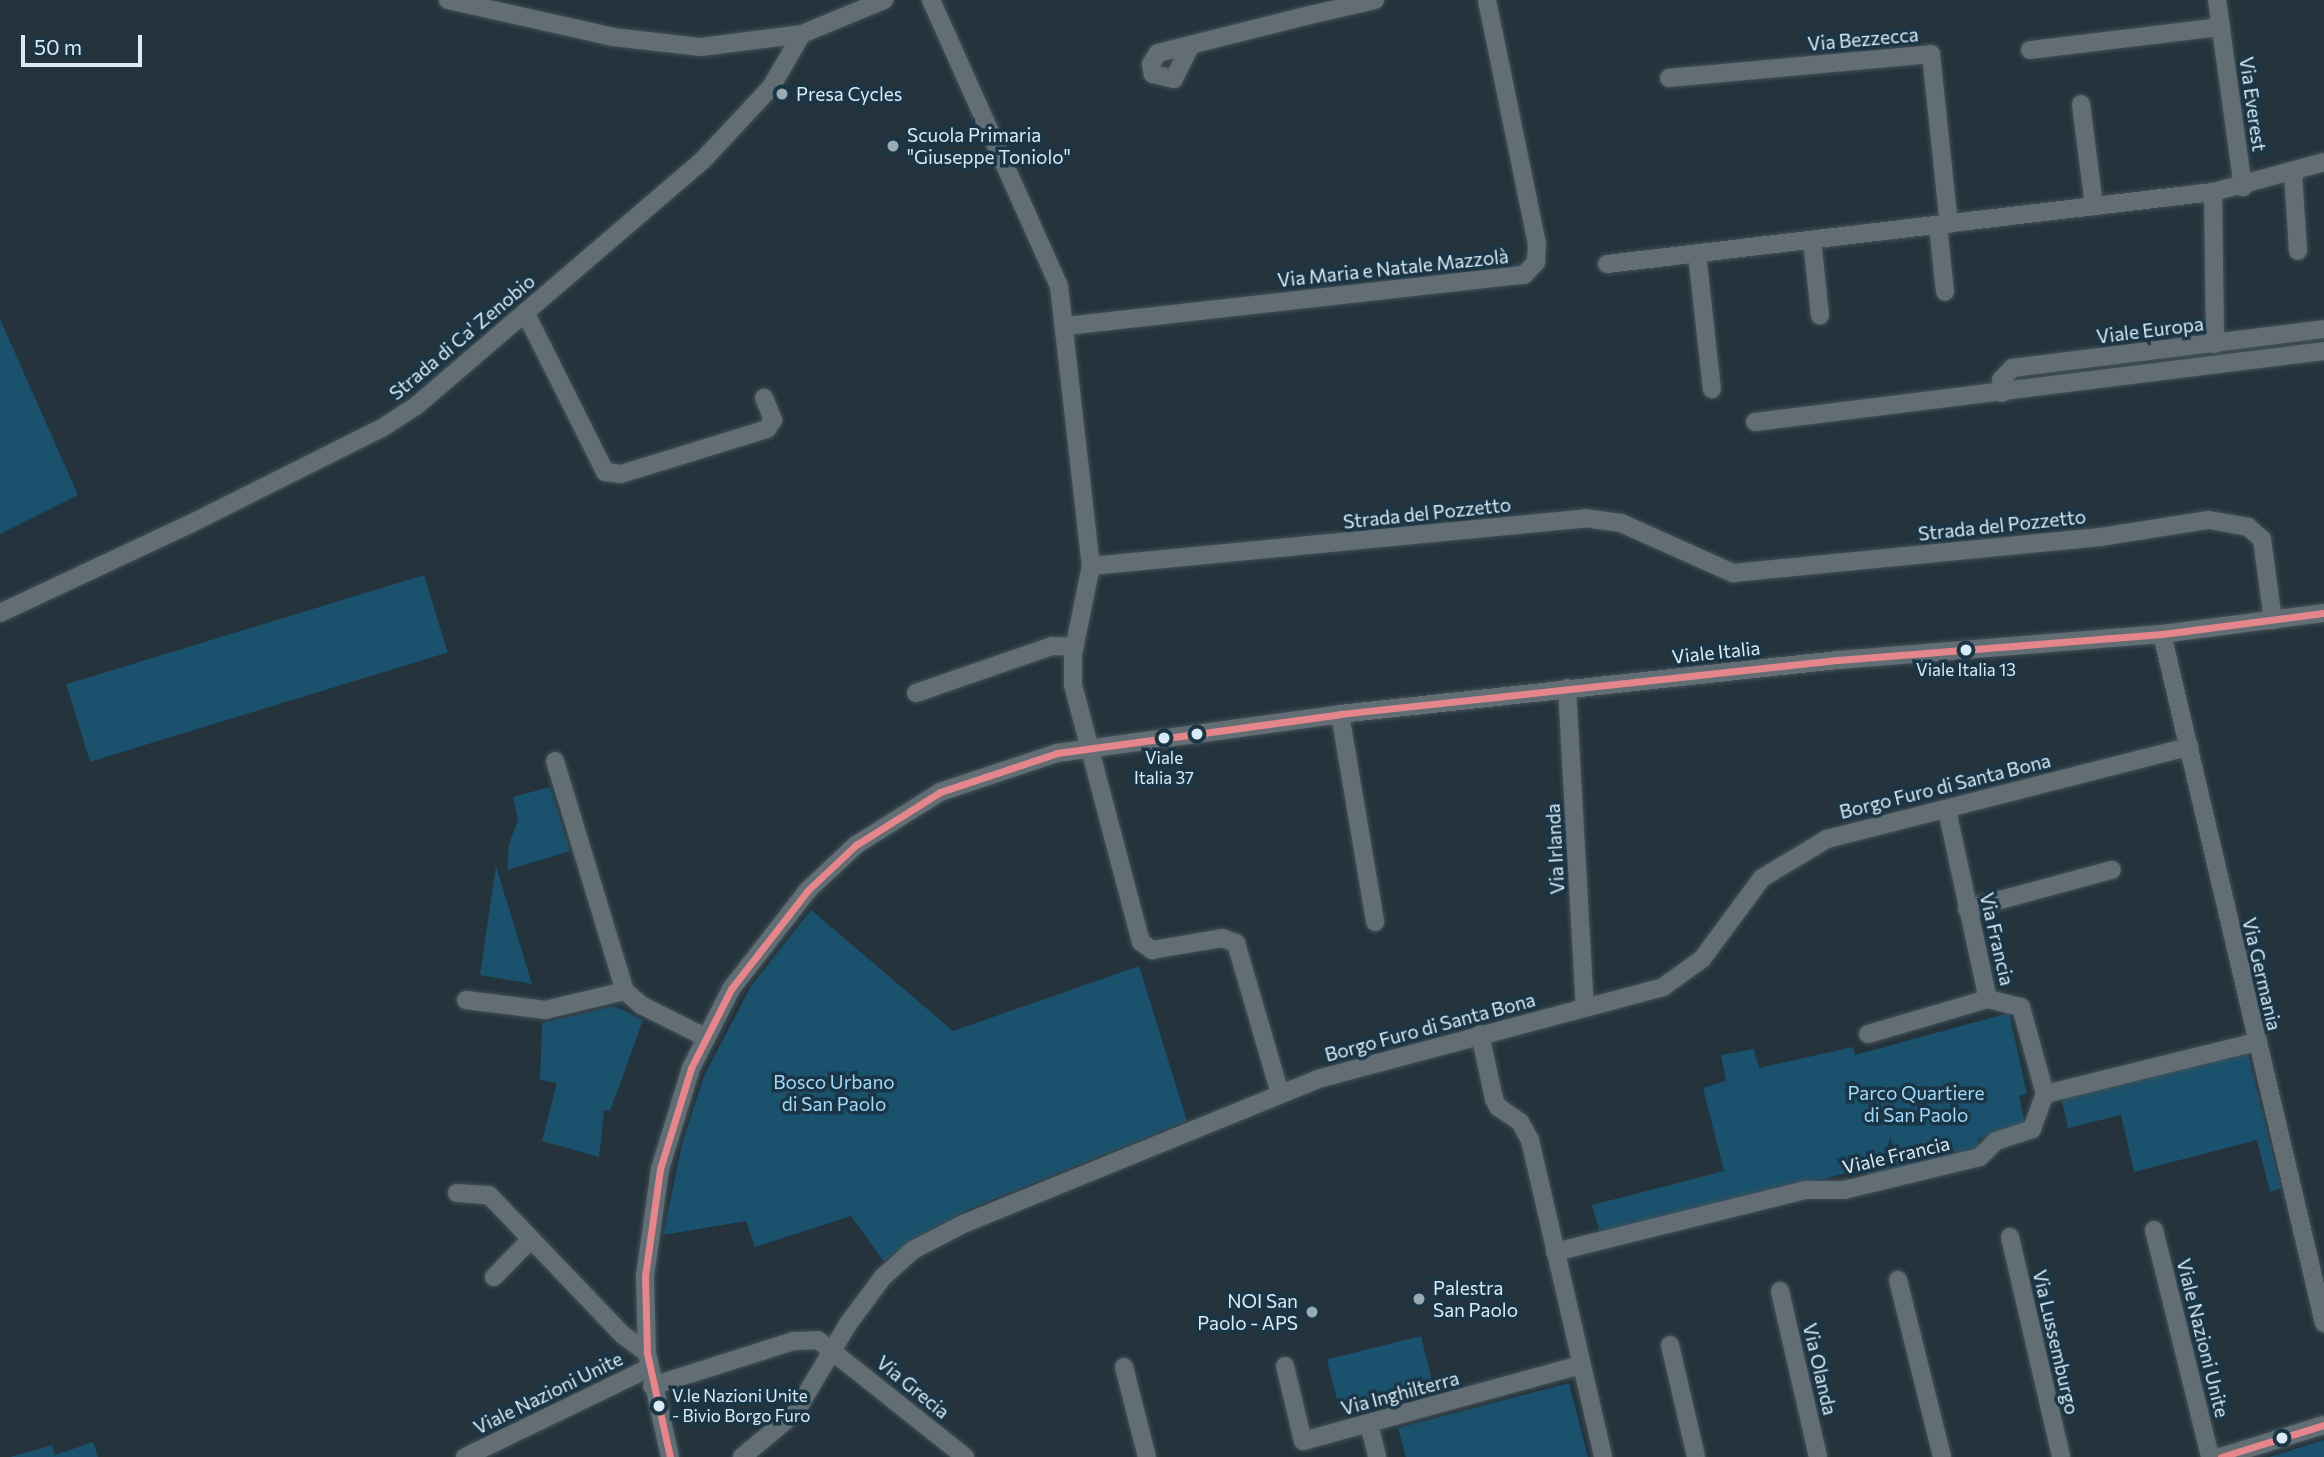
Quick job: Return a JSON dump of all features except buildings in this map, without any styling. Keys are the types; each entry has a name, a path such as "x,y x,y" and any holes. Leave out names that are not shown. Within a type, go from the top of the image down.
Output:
{"street":[{"path":"448,0 664,46 742,45 803,34 884,0"},
{"path":"931,0 1047,254 1059,286 1066,326 1091,566 1075,647 1073,685 1143,947 1152,950 1227,937 1236,943 1280,1093"},
{"path":"1191,45 1375,0"},
{"name":"Via Maria e Natale Mazzolà","path":"1066,326 1513,277 1533,268 1537,244 1487,0"},
{"name":"Via Everest","path":"2217,0 2244,187"},
{"path":"2030,50 2221,27"},
{"name":"Strada di Ca' Zenobio","path":"0,613 382,428 416,406 703,160 771,87 803,34"},
{"name":"Via Bezzecca","path":"1670,78 1931,54 1945,292"},
{"path":"2081,104 2094,206"},
{"path":"1607,264 2213,192 2244,187 2324,162"},
{"path":"2293,172 2298,251"},
{"path":"2213,192 2215,344"},
{"path":"1812,240 1820,316"},
{"path":"1697,254 1712,389"},
{"path":"525,312 605,472 621,474 766,429 773,420 764,398"},
{"name":"Viale Europa","path":"2002,393 2001,380 2012,368 2324,330"},
{"path":"1755,422 2324,351"},
{"name":"Strada del Pozzetto","path":"1091,566 1585,518 1621,523 1733,573 2100,537 2209,520 2248,527 2262,539 2273,620"},
{"name":"Viale Italia","path":"1113,745 1567,688 2162,634 2324,613"},
{"name":"Via Germania","path":"2162,634 2324,1323"},
{"path":"916,693 1052,646 1075,647"},
{"name":"Via Irlanda","path":"1567,688 1585,1007"},
{"path":"1340,715 1375,922"},
{"name":"Viale Nazioni Unite","path":"670,1457 648,1360 645,1276 654,1198 669,1133 705,1037 731,989 768,937 808,890 856,845 922,802 961,783 1031,759 1113,745"},
{"name":"Borgo Furo di Santa Bona","path":"742,1457 795,1413 873,1288 928,1241 1280,1093 1480,1034 1643,993 1686,974 1707,953 1751,888 1815,844 1846,832 1947,810 2189,747"},
{"path":"555,761 625,991 641,1005 705,1037"},
{"name":"Via Francia","path":"1947,810 1988,999 2021,1007 2045,1094"},
{"path":"1967,909 2112,870"},
{"path":"466,1000 545,1010 625,991"},
{"path":"1868,1034 1988,999"},
{"path":"1480,1034 1494,1099 1498,1107 1520,1122 1530,1140 1603,1457"},
{"path":"2045,1094 2256,1042"},
{"name":"Viale Francia","path":"1555,1252 1805,1190 1844,1190 1980,1157 1996,1141 2032,1129 2045,1094"},
{"name":"Viale Nazioni Unite","path":"457,1192 489,1195 529,1241 648,1360"},
{"name":"Viale Nazioni Unite","path":"2154,1230 2210,1457"},
{"name":"Via Lussemburgo","path":"2010,1237 2061,1457"},
{"path":"494,1277 529,1241"},
{"path":"1899,1280 1942,1457"},
{"name":"Via Olanda","path":"1780,1291 1818,1457"},
{"path":"652,1386 802,1339 818,1339 834,1350"},
{"path":"1671,1345 1696,1457"},
{"name":"Via Grecia","path":"834,1350 965,1457"},
{"name":"Viale Nazioni Unite","path":"465,1457 648,1360"},
{"name":"Via Inghilterra","path":"1285,1366 1303,1441 1581,1365"},
{"path":"1124,1367 1147,1457"},
{"path":"1369,1424 1377,1457"},
{"path":"2221,1457 2324,1425"}],"green space":[{"path":"0,319 78,495 0,534"},
{"path":"424,575 448,652 90,762 66,684"},
{"path":"550,787 570,851 507,870 509,844 518,820 513,797"},
{"path":"496,866 532,984 480,975"},
{"name":"Bosco Urbano di San Paolo","path":"811,910 953,1031 1139,966 1187,1121 967,1210 910,1241 884,1262 851,1216 755,1247 746,1221 663,1235 682,1144 704,1076 751,986"},
{"path":"614,1006 643,1020 610,1111 604,1110 599,1157 542,1141 557,1083 540,1080 542,1023"},
{"name":"Parco Quartiere di San Paolo","path":"2009,1013 2027,1094 2019,1096 2026,1129 1978,1139 1980,1153 1869,1179 1865,1168 1601,1237 1592,1205 1724,1171 1703,1088 1726,1081 1721,1055 1754,1049 1759,1068 1853,1047 1855,1055"},
{"path":"2247,1050 2281,1188 2270,1192 2257,1140 2134,1172 2121,1115 2068,1128 2061,1097"},
{"path":"1421,1336 1433,1384 1339,1407 1327,1359"},
{"path":"1569,1383 1588,1457 1406,1457 1398,1428"},
{"path":"2324,1440 2324,1457 2269,1457"},
{"path":"93,1442 98,1457 10,1457 52,1445 55,1455"}],"transit line":[{"path":"670,1457 647,1353 645,1276 660,1169 691,1068 731,989 808,890 856,845 940,792 1057,753 1340,714 1838,660 2162,634 2324,613"},
{"path":"2221,1457 2324,1425"}],"place":[{"name":"Presa Cycles","path":"782,94"},
{"name":"Scuola Primaria \"Giuseppe Toniolo\"","path":"893,146"},
{"name":"Viale Italia 13","path":"1966,650"},
{"name":"Viale Italia 37","path":"1164,738"},
{"name":"Palestra San Paolo","path":"1419,1299"},
{"name":"NOI San Paolo - APS","path":"1312,1312"},
{"name":"V.le Nazioni Unite - Bivio Borgo Furo","path":"659,1406"}]}
